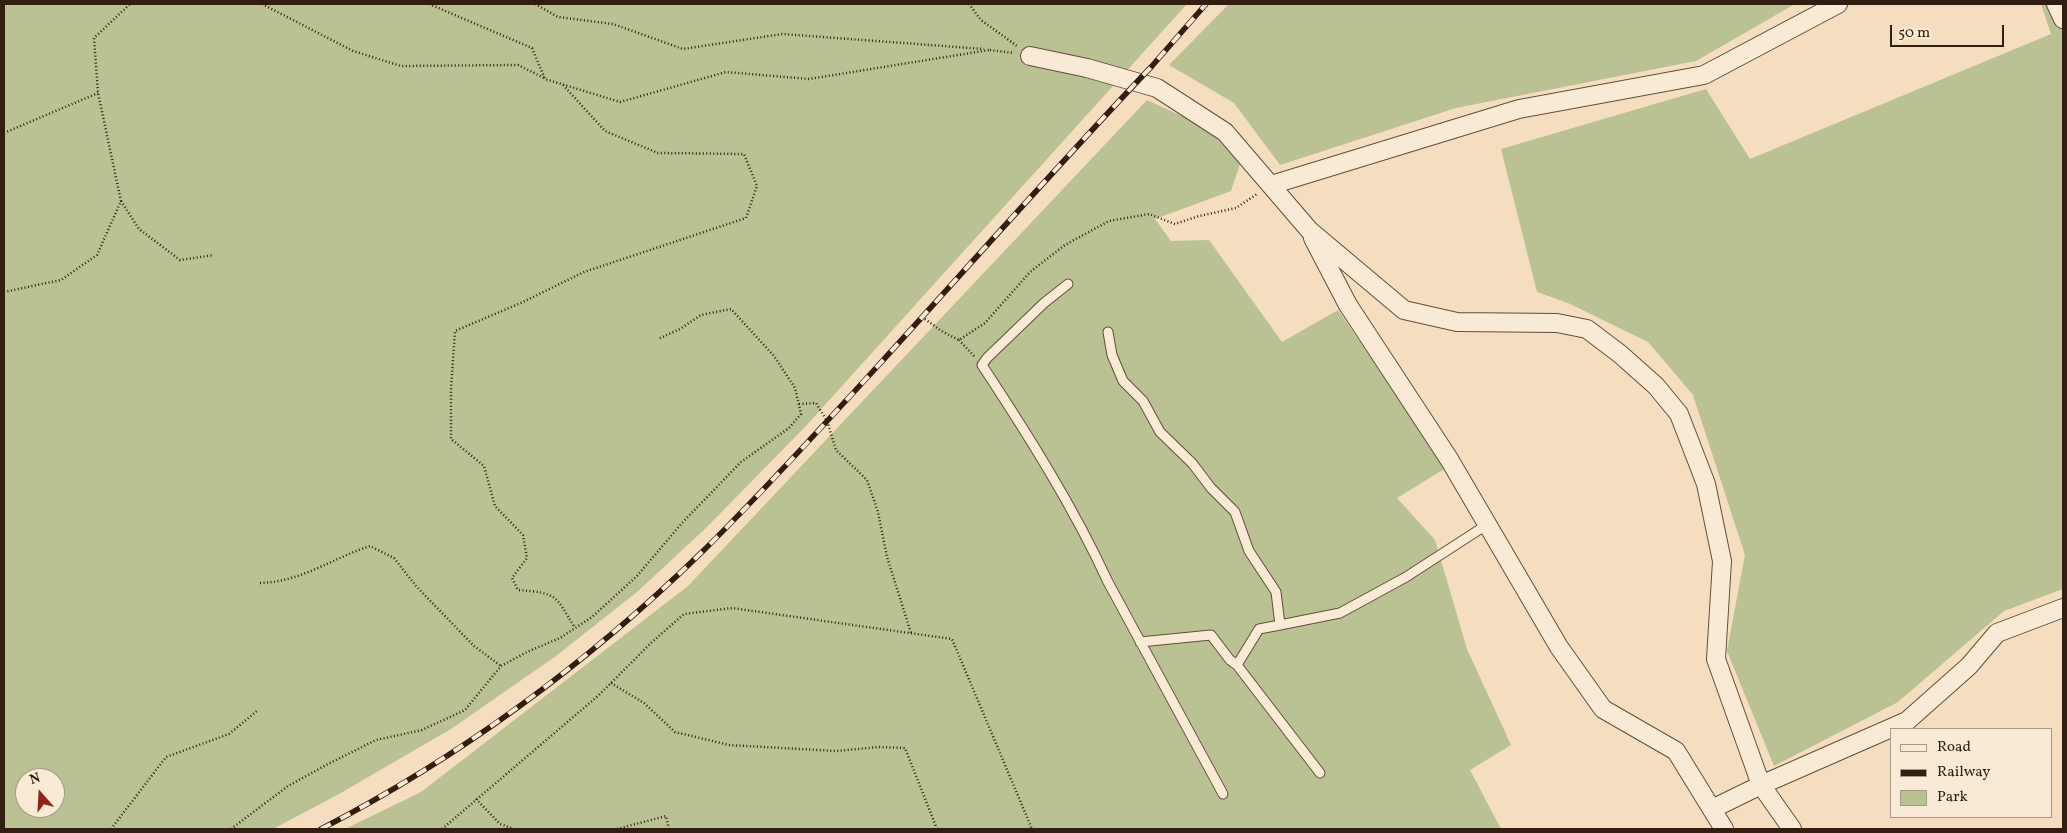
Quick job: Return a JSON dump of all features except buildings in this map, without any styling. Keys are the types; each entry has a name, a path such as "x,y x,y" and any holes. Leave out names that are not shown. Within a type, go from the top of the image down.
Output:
{"street":[{"path":"1271,185 1518,109 1704,75 1838,4"},
{"path":"2056,4 2063,19"},
{"path":"1030,56 1087,68 1157,88 1225,132 1310,231 1404,310 1456,322 1557,322 1587,329 1620,354 1656,386 1679,414 1706,484 1722,561 1716,659 1761,785 1792,829"},
{"path":"1310,231 1348,305 1450,459 1559,647 1603,709 1676,751 1724,829"},
{"path":"1893,728 1907,722 1970,666 1997,633 2063,608"},
{"path":"1712,809 1761,785 1890,729"}],"lane":[{"path":"1068,284 1044,303 982,365 1019,422 1068,507 1223,794"},
{"path":"1108,332 1112,355 1123,381 1143,401 1160,432 1192,463 1211,488 1235,512 1249,550 1276,592 1280,625"},
{"path":"1237,666 1259,629 1340,612 1406,576 1488,524"},
{"path":"1140,642 1211,634 1320,774"}],"path":[{"path":"130,4 94,38 98,93 121,201 139,229 180,260 214,255"},
{"path":"262,4 353,51 401,66 518,64 545,79 620,102 726,72 809,79 989,50"},
{"path":"429,4 532,48 545,79"},
{"path":"535,4 558,16 613,24 683,49 782,34 989,50 1030,56"},
{"path":"969,4 981,20 1030,56"},
{"path":"563,85 605,131 658,153 744,154 757,186 746,218 584,272 523,302 455,331 451,388 451,439 484,466 495,506 523,535 527,558 512,578 518,590 548,592 560,602 575,628"},
{"path":"4,134 98,93"},
{"path":"959,340 985,323 1030,272 1065,245 1109,221 1148,214 1175,224 1199,216 1236,208 1271,185"},
{"path":"4,292 62,280 97,255 121,201"},
{"path":"231,829 288,786 328,764 376,740 422,730 465,710 500,666 560,638 592,616 636,576 741,462 789,428 801,414 795,388 774,356 731,308 701,315 680,329 658,339"},
{"path":"922,317 943,332 959,340 982,365"},
{"path":"799,404 816,403 827,421 836,450 867,480 878,512 886,556 911,633"},
{"path":"260,583 276,582 299,576 370,546 394,558 416,586 474,646 500,666"},
{"path":"442,829 611,683 684,614 732,608 952,639 1010,770 1032,829"},
{"path":"611,683 644,703 675,732 730,745 836,751 879,747 906,748 937,829"},
{"path":"111,829 166,757 229,734 257,711"},
{"path":"476,799 500,824 514,829"},
{"path":"617,829 666,816 669,829"}],"green space":[{"path":"4,4 1187,4 805,427 706,528 637,592 556,656 451,729 339,794 273,829 4,829"},
{"path":"1229,4 1795,4 1696,61 1456,108 1280,165 1234,103 1169,65"},
{"path":"2041,4 2063,4 2063,589 2004,611 1898,702 1774,766 1727,651 1745,555 1693,395 1648,342 1568,303 1537,292 1501,149 1706,89 1750,159 2051,34"},
{"path":"1147,100 1208,128 1240,164 1231,191 1155,219 1171,241 1209,240 1282,342 1338,310 1446,468 1397,498 1435,540 1467,649 1511,745 1470,770 1501,829 345,829 421,792 688,586"}],"railway":[{"path":"321,829 423,771 522,704 615,631 702,552 790,462 1152,66 1206,4"}]}
